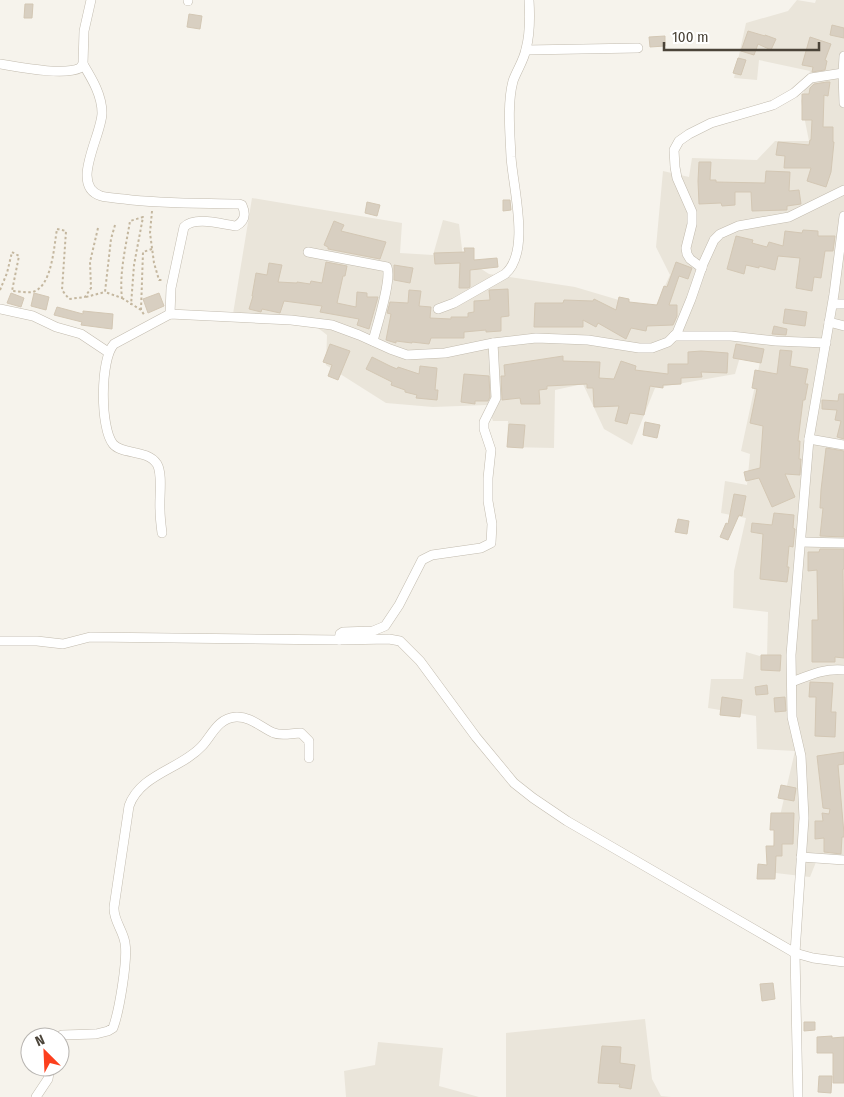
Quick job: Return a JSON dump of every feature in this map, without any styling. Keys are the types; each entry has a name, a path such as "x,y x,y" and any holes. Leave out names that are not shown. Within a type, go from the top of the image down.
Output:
{"street":[{"path":"91,0 84,31 83,64 97,89 102,112 95,145 86,171 92,190 100,196 141,201 239,204 242,205 245,215 243,220 236,226 192,222 184,227 171,288 170,314"},
{"path":"438,309 454,303 500,277 512,268 515,261 520,220 512,172 510,116 514,81 526,50 530,16 529,0"},
{"path":"526,50 638,48"},
{"path":"844,56 842,73 844,103"},
{"path":"0,64 69,71 77,70 83,64"},
{"path":"702,268 690,259 687,254 686,248 692,224 692,212 677,178 674,150 679,141 711,123 773,105 794,93 811,78 842,73"},
{"path":"162,533 160,476 157,465 144,455 115,446 110,438 106,422 103,387 108,352 114,344 150,324 170,314 291,320 332,326 407,355 445,353 520,339 559,338 652,348 661,346 674,336 714,240 720,234 728,229 789,217 844,190"},
{"path":"798,1097 795,953 804,818 801,756 792,717 790,667 810,439 833,304 844,216"},
{"path":"308,252 387,267 389,273 385,295 373,341"},
{"path":"833,304 844,304"},
{"path":"0,309 33,316 56,327 81,334 108,352"},
{"path":"829,322 844,326"},
{"path":"674,336 731,336 776,341 826,343"},
{"path":"339,640 340,634 343,632 373,631 385,626 399,605 420,564 426,557 486,547 491,543 492,524 488,501 488,478 491,450 484,429 484,422 496,398 493,343"},
{"path":"810,439 844,445"},
{"path":"801,542 844,542"},
{"path":"0,641 37,641 63,644 90,637 389,639 400,641 420,661 509,778 533,798 567,821 795,953 813,958 844,962"},
{"path":"792,682 823,670 844,670"},
{"path":"70,1036 102,1033 113,1028 116,1021 126,946 115,918 114,906 129,806 138,790 191,756 201,747 220,722 235,717 245,718 276,734 301,733 309,741 309,758"},
{"path":"801,857 844,860"},
{"path":"36,1097 48,1077"}],"path":[{"path":"122,298 121,288 125,247 130,221 143,217 134,264 131,305"},
{"path":"152,222 150,233 159,280 168,280"},
{"path":"105,292 112,239 116,225"},
{"path":"85,297 91,288 90,262 98,228"},
{"path":"0,290 12,252 19,256 12,291 31,292 38,290 47,280 57,230 66,231 62,290 69,298 85,297 105,292 122,298 141,310 150,324"},
{"path":"141,310 143,252 152,249"}],"shaded area":[{"path":"797,0 815,3 816,0 844,0 844,861 816,862 810,877 767,872 795,751 757,749 756,716 708,708 711,679 743,679 746,652 767,658 768,612 733,608 734,571 746,518 721,513 725,481 747,485 750,454 741,451 760,362 740,357 735,374 655,388 632,445 604,429 583,384 555,390 554,448 507,447 508,421 493,421 487,405 433,407 386,403 326,365 327,335 313,324 232,320 252,198 402,223 400,253 433,255 443,220 459,224 463,257 489,274 575,287 639,306 656,305 670,275 656,247 663,171 689,177 692,158 757,160 775,141 809,141 801,101 810,71 759,60 757,80 734,78 746,23 788,11"},
{"path":"645,1019 652,1079 661,1096 671,1097 506,1097 506,1033"},
{"path":"378,1042 443,1048 439,1086 479,1097 346,1097 344,1071 375,1065"}],"building":[{"path":"25,4 33,4 32,18 24,18"},
{"path":"189,14 202,16 200,29 187,27"},
{"path":"832,25 844,28 844,38 830,35"},
{"path":"748,31 776,39 771,50 758,44 754,55 741,51"},
{"path":"665,36 665,46 650,47 649,37"},
{"path":"810,37 831,44 825,60 827,61 825,70 812,72 813,67 802,65"},
{"path":"738,58 746,60 741,75 733,73"},
{"path":"830,82 828,96 824,95 823,127 833,127 834,142 831,172 826,187 807,181 811,168 784,168 785,156 776,155 778,142 809,145 812,120 802,120 802,94 809,94 810,88 814,84"},
{"path":"699,162 711,162 710,180 716,180 716,182 765,183 766,171 790,172 789,191 799,190 801,204 787,206 787,210 752,211 751,192 735,192 735,205 722,206 721,203 699,204"},
{"path":"503,200 510,200 511,210 503,211"},
{"path":"367,202 380,205 377,216 365,213"},
{"path":"334,221 344,225 341,231 386,242 380,259 328,249 324,245"},
{"path":"803,230 818,231 818,236 835,236 833,251 825,251 821,278 814,277 812,291 796,288 800,258 778,256 775,270 746,265 744,274 727,269 736,236 753,240 752,243 767,247 769,242 783,246 785,231 802,233"},
{"path":"464,248 474,248 474,260 497,258 498,267 470,270 470,287 459,288 460,263 435,264 434,253 465,252"},
{"path":"326,262 347,266 337,303 356,307 357,292 367,293 367,297 378,297 369,329 357,325 359,319 320,312 322,306 284,301 280,313 262,309 261,312 249,309 256,273 267,275 269,263 282,265 278,282 310,284 311,281 322,283"},
{"path":"676,262 692,268 688,279 679,276 669,305 677,305 677,316 673,325 647,326 646,331 631,328 626,339 598,323 596,327 583,320 583,327 534,327 535,303 563,303 564,300 593,301 594,299 616,310 619,297 629,299 629,302 657,305 664,286 667,287"},
{"path":"394,265 413,268 410,283 394,280"},
{"path":"508,289 509,316 501,317 501,331 464,332 464,338 431,338 429,344 396,341 396,343 386,340 391,314 387,313 390,302 408,303 409,290 421,291 419,306 431,307 430,318 451,319 451,317 468,317 468,313 474,312 474,301 490,300 489,290"},
{"path":"11,293 24,298 21,307 7,303"},
{"path":"34,293 49,297 46,310 31,306"},
{"path":"159,293 164,306 148,313 143,299"},
{"path":"57,307 83,314 83,311 113,314 112,329 81,325 82,322 54,315"},
{"path":"785,309 807,312 805,326 783,323"},
{"path":"774,326 787,329 786,335 772,334"},
{"path":"330,344 350,351 338,380 328,376 332,365 323,362"},
{"path":"736,344 764,349 761,363 733,358"},
{"path":"780,350 792,351 790,366 808,369 805,384 808,384 805,400 803,400 798,441 800,441 800,475 785,474 795,497 772,507 759,478 746,481 744,472 760,468 763,426 750,423 757,389 752,388 755,370 777,374"},
{"path":"688,352 728,353 727,373 701,372 702,377 681,378 681,384 663,385 663,388 650,386 644,415 630,413 627,424 615,421 619,406 594,407 593,388 587,388 587,384 547,386 547,389 539,390 540,404 521,404 520,398 502,400 501,376 505,376 504,365 563,356 563,361 600,362 599,378 614,379 621,361 636,366 635,370 668,374 668,364 688,364"},
{"path":"372,357 397,369 398,367 419,374 420,366 437,368 435,390 438,390 437,400 416,398 417,395 405,392 405,390 391,385 392,382 366,369"},
{"path":"464,374 489,376 490,397 488,401 475,401 475,404 461,402"},
{"path":"839,394 844,394 844,439 837,437 841,421 835,420 837,410 822,409 822,400 838,401"},
{"path":"645,422 660,425 657,438 643,435"},
{"path":"509,424 525,425 523,448 507,447"},
{"path":"826,448 844,451 844,537 820,536 823,508 820,508 821,490"},
{"path":"734,494 746,496 742,516 739,515 728,540 720,537 726,523 728,524"},
{"path":"774,513 794,515 793,528 795,529 793,547 789,546 787,582 760,579 763,534 751,532 752,523 772,525"},
{"path":"678,519 689,521 687,534 675,532"},
{"path":"820,549 844,549 844,658 835,657 835,662 812,662 812,620 818,620 817,570 808,571 808,552 819,552"},
{"path":"761,655 781,655 780,671 761,670"},
{"path":"810,682 833,683 831,712 836,712 835,737 815,736 816,697 809,697"},
{"path":"767,685 768,694 756,695 755,687"},
{"path":"722,697 742,700 740,717 720,715"},
{"path":"785,697 786,711 775,712 774,698"},
{"path":"844,752 844,764 838,765 844,834 844,837 842,837 841,854 824,852 824,838 815,839 815,821 823,821 822,813 829,814 830,809 823,808 817,756"},
{"path":"781,785 796,788 794,801 778,798"},
{"path":"771,813 794,813 793,844 782,844 782,856 776,856 775,879 757,879 758,864 767,865 766,846 774,846 774,830 770,830"},
{"path":"773,983 775,999 762,1001 760,984"},
{"path":"804,1022 815,1022 815,1030 804,1031"},
{"path":"832,1036 832,1038 844,1037 844,1083 833,1083 833,1053 817,1053 817,1037"},
{"path":"602,1046 621,1047 620,1063 635,1065 631,1089 619,1087 620,1084 598,1083"},
{"path":"819,1076 832,1076 831,1093 818,1092"}]}
